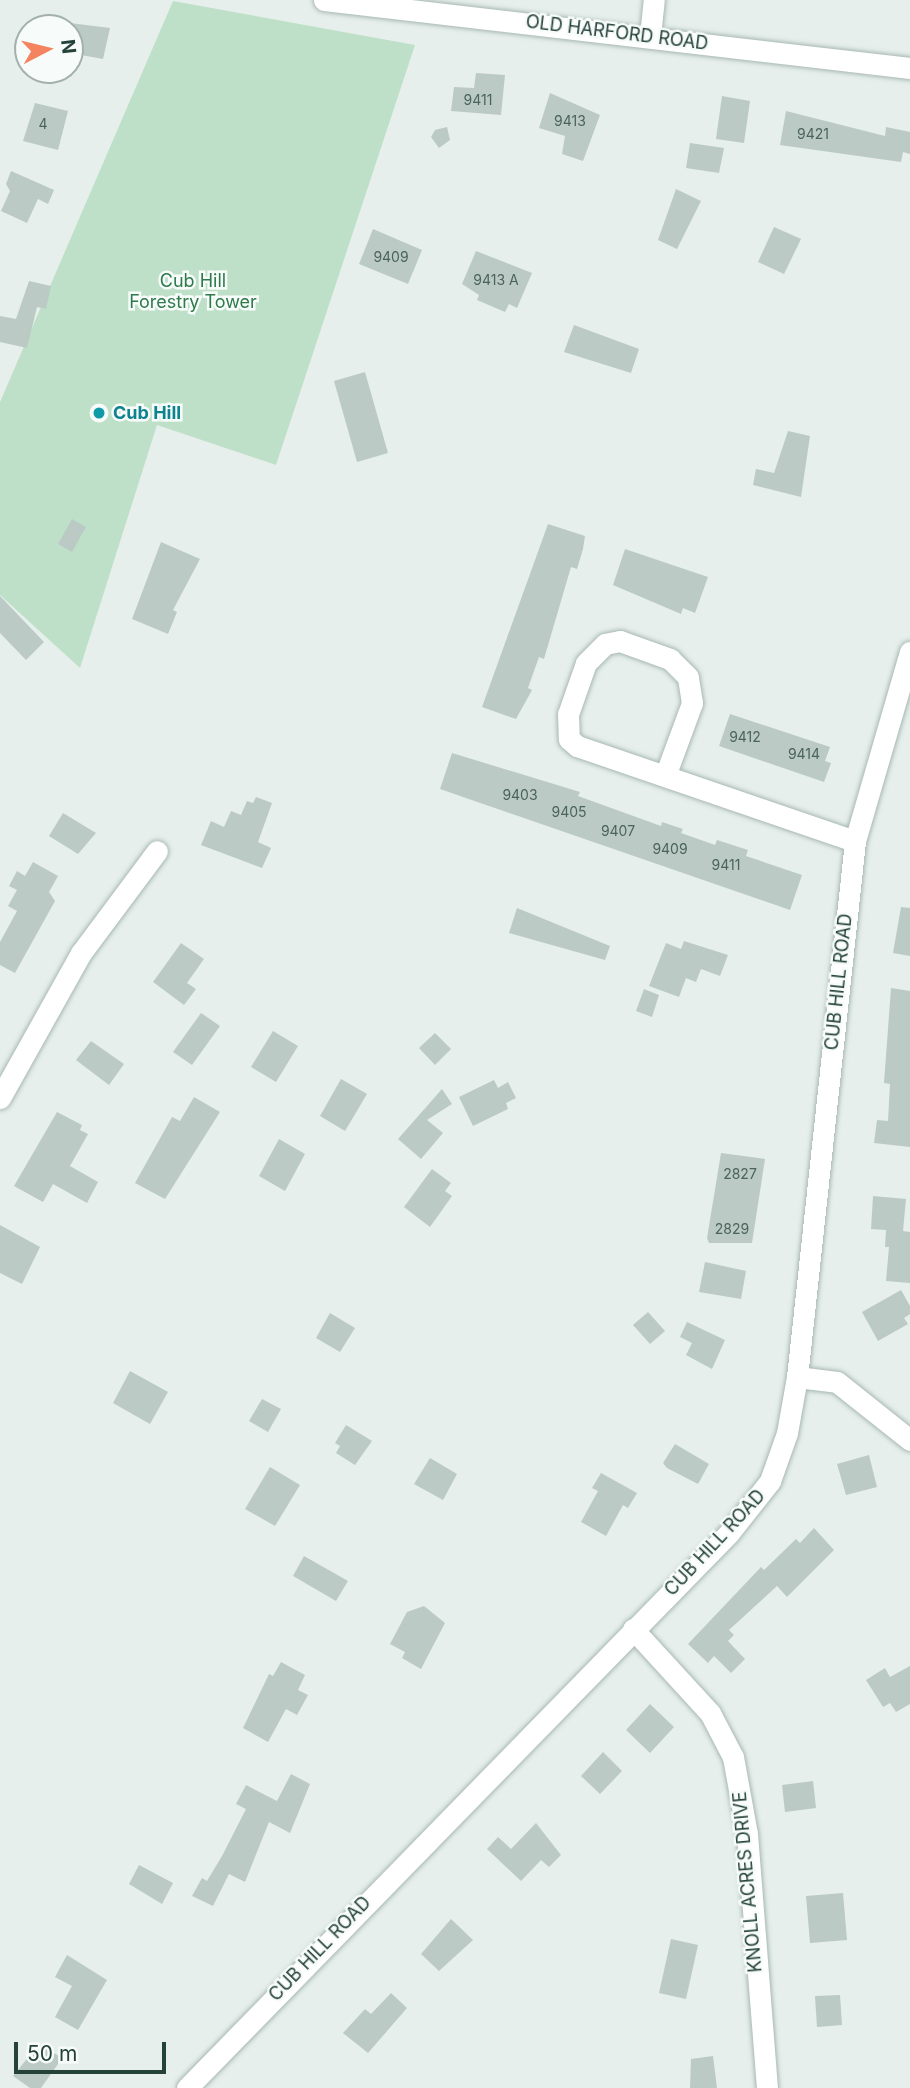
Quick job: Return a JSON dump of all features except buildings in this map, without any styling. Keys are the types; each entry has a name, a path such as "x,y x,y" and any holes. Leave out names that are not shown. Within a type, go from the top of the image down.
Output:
{"street":[{"name":"OLD HARFORD ROAD","path":"324,0 910,68"},
{"path":"650,36 653,0"},
{"path":"665,776 692,703 688,677 670,659 620,641 605,644 586,663 568,714 569,739 576,746 855,841"},
{"name":"CUB HILL ROAD","path":"187,2088 729,1533 770,1481 787,1433 797,1377 855,841 910,652"},
{"path":"0,1098 81,953 158,851"},
{"path":"797,1377 837,1382 910,1440"},
{"name":"KNOLL ACRES DRIVE","path":"633,1629 704,1704 733,1757 747,1834 767,2088"}],"green space":[{"name":"Cub Hill Forestry Tower","path":"173,1 415,45 276,465 157,425 80,668 0,595 0,402"}],"place":[{"name":"Cub Hill","path":"99,413"}]}
